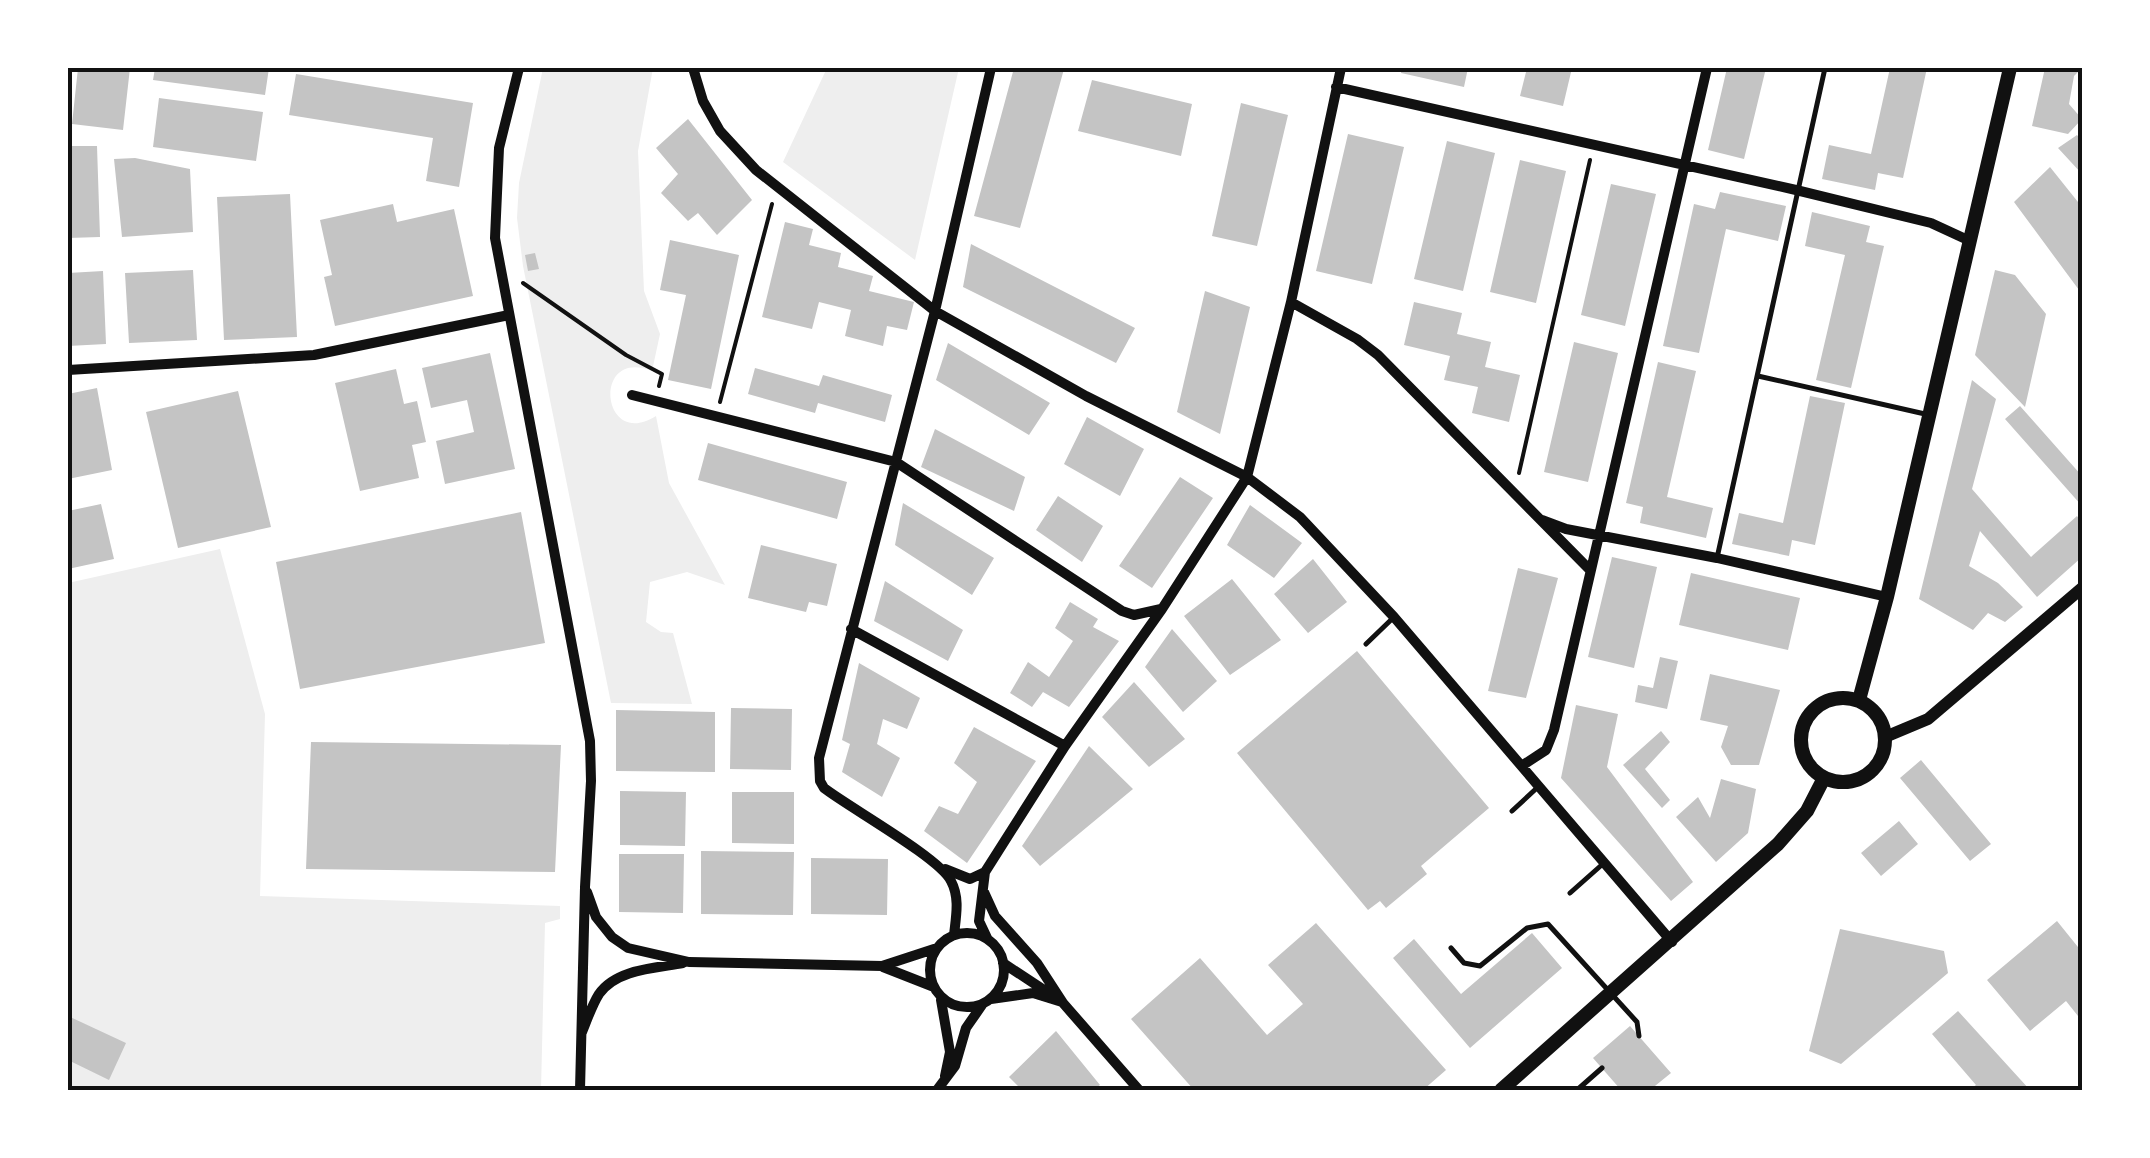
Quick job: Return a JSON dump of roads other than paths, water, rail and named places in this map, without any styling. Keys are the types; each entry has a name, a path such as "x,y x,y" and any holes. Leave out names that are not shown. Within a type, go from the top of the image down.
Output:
{"main road":[{"path":"1858,700 1887,597 2010,68"},
{"path":"1833,698 1858,700 1877,714 1885,737 1880,761 1862,778 1836,782 1824,778 1806,760 1800,735 1811,711 1833,698"},
{"path":"1501,1090 1778,844 1807,812 1824,778"}],"street":[{"path":"518,68 499,148 494,238 590,741 592,781 584,887 580,1090"},
{"path":"693,68 703,101 720,131 756,170 935,311 1086,396 1246,477 1323,538 1672,942"},
{"path":"985,872 970,878 944,869 839,799 820,780 818,758 935,311 992,68"},
{"path":"940,1086 955,1066 966,1028 1002,982 1003,963 979,921 985,872 1246,477 1291,302 1341,68"},
{"path":"1523,765 1546,750 1550,740 1707,68"},
{"path":"1336,87 1796,190 1931,223 1970,241"},
{"path":"1291,302 1378,355 1589,569"},
{"path":"68,370 314,355 509,315"},
{"path":"632,394 896,462 1122,611 1134,614 1162,609"},
{"path":"1538,518 1598,535 1887,597"},
{"path":"1885,737 1928,719 2082,588"},
{"path":"851,629 1065,746"},
{"path":"944,869 958,907 954,935"},
{"path":"982,886 995,916 1140,1090"},
{"path":"584,887 596,917 612,937 646,954 689,962 882,966 937,948 954,935 971,933 987,938"},
{"path":"937,948 930,967 946,1014 950,1052 940,1086"},
{"path":"579,1038 600,993 612,982 629,974 689,962"},
{"path":"1003,963 1063,1002"},
{"path":"882,966 936,991 959,1007 1033,992 1063,1002"}],"lane":[{"path":"1717,558 1825,68"},
{"path":"1758,376 1930,416"},
{"path":"1366,644 1394,617"},
{"path":"1512,810 1540,786"},
{"path":"1570,893 1605,862"},
{"path":"1451,948 1464,963 1480,966 1527,928 1548,924 1637,1022 1639,1036"},
{"path":"1577,1090 1602,1068"}]}
